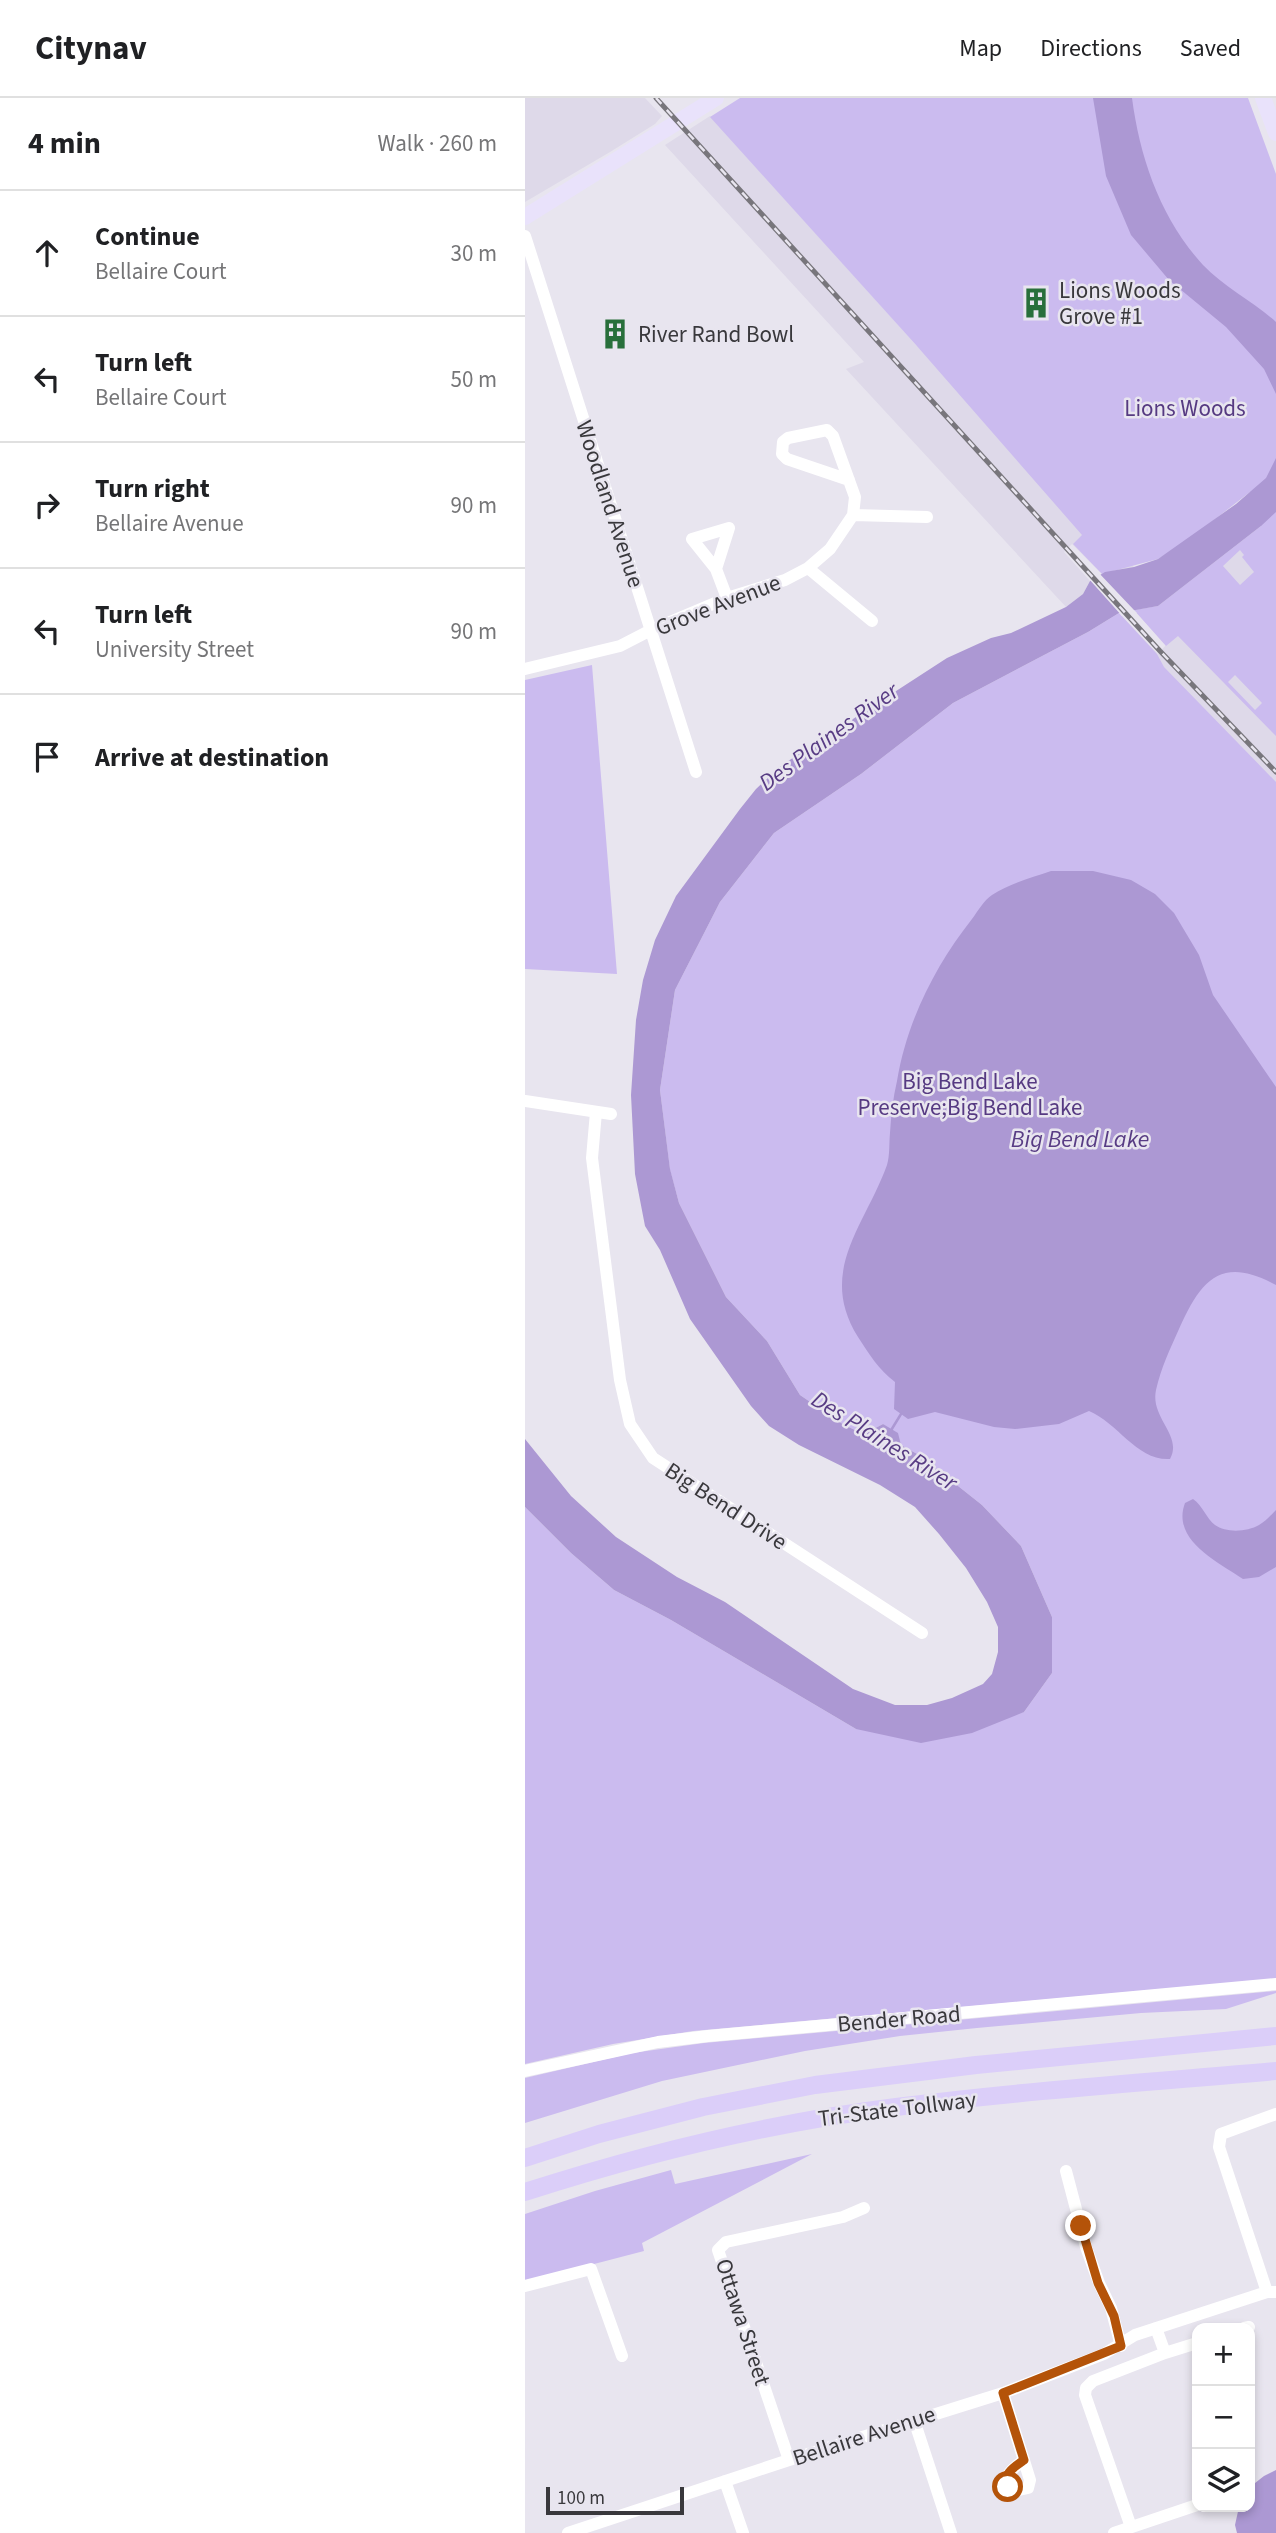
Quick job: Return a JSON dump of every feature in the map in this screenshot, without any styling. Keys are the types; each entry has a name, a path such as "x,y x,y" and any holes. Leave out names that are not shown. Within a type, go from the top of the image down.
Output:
{"highway":[{"name":"Tri-State Tollway","path":"525,2158 599,2134 691,2110 815,2085 976,2065 1276,2036"},
{"name":"Tri-State Tollway","path":"525,2192 645,2156 721,2137 800,2122 896,2107 1276,2071"}],"main road":[{"path":"525,217 716,98"},
{"path":"1263,98 1276,133"}],"street":[{"name":"Woodland Avenue","path":"525,236 696,772"},
{"path":"849,480 787,459 782,454 783,442 788,438 827,430 833,436 849,480 855,497 853,515 927,517"},
{"name":"Grove Avenue","path":"525,669 621,646 651,630 727,598 785,580 808,568 831,549 853,515"},
{"path":"808,568 872,621"},
{"path":"716,569 727,598"},
{"path":"525,1101 611,1114"},
{"name":"Big Bend Drive","path":"596,1112 592,1158 619,1380 630,1424 653,1458 922,1633"},
{"name":"Bender Road","path":"525,2071 658,2042 708,2036 1276,1984"},
{"path":"1271,2292 1219,2147 1221,2134 1276,2114"},
{"path":"1066,2171 1086,2247 1098,2283 1111,2308 1121,2346"},
{"name":"Ottawa Street","path":"789,2460 718,2250 726,2242 843,2217 864,2208"},
{"path":"525,2286 591,2269 622,2356"},
{"name":"Bellaire Avenue","path":"568,2533 1003,2393 1121,2346 1135,2335 1271,2292"},
{"path":"1156,2328 1165,2353"},
{"path":"1132,2527 1085,2395 1086,2388 1093,2381 1192,2345"},
{"path":"1003,2393 1024,2460"},
{"path":"914,2420 951,2533"},
{"path":"725,2481 743,2533"},
{"path":"1114,2533 1192,2507"}],"shaded area":[{"path":"525,98 645,98 662,116 655,124 525,202"},
{"path":"710,116 916,345 1134,567 1102,574 1072,544 1064,552 1090,581 1083,594 1066,607 846,369 864,362 665,145"},
{"path":"1261,526 1276,572 1276,825 1119,613 1158,654 1166,645 1134,610 1158,606"}],"green space":[{"name":"Lions Woods","path":"740,98 1248,98 1276,174 1276,736 1178,636 1166,646 1134,610 1158,606 1261,526 1250,492 1187,541 1158,559 1102,574 1073,544 1082,535 916,345 710,117","holes":["1240,550 1254,572 1240,585 1223,566","1235,675 1262,703 1255,710 1228,682"]},
{"name":"Big Bend Lake Preserve;Big Bend Lake","path":"1119,613 1157,654 1164,667 1276,782 1276,1979 693,2031 613,2044 525,2064 525,1507 571,1553 614,1590 671,1620 856,1729 1024,1712 1052,1673 1052,1617 1021,1546 982,1505 919,1455 901,1445 883,1424 864,1434 844,1425 800,1395 767,1341 726,1297 679,1203 670,1170 660,1090 675,990 720,902 774,833 861,774 953,703"},
{"path":"592,665 617,974 525,969 525,680"},
{"path":"1276,1991 1226,2009 1141,2013 977,2028 900,2036 805,2051 662,2081 525,2123 525,2078 632,2053 704,2043"},
{"path":"812,2154 642,2243 644,2251 525,2282 525,2214 671,2170 675,2184"}],"water":[{"path":"1093,98 1132,98 1147,166 1175,228 1211,273 1276,322 1276,394 1264,369 1226,327 1169,280 1131,235 1106,176"},
{"name":"Des Plaines River","path":"1276,458 1276,512 1158,606 1119,613 953,703 861,774 774,833 720,902 675,990 660,1090 670,1169 679,1203 726,1297 767,1341 800,1395 844,1425 864,1434 883,1424 898,1433 901,1445 919,1455 982,1505 1021,1546 1052,1617 1052,1673 1024,1712 972,1733 921,1743 856,1729 671,1620 614,1590 571,1553 525,1507 525,1439 571,1496 616,1537 677,1577 725,1602 853,1689 895,1705 927,1705 952,1698 983,1684 992,1674 998,1652 998,1627 987,1602 966,1568 915,1507 880,1485 799,1445 769,1426 751,1406 690,1319 660,1250 645,1226 635,1174 631,1095 636,1020 643,980 655,940 676,896 756,789 782,765 947,658 991,638 1011,633 1066,607 1083,594 1090,581 1105,572 1158,559 1236,504 1266,478"},
{"name":"Big Bend Lake","path":"1051,871 1093,871 1131,880 1155,894 1174,913 1199,955 1213,995 1276,1087 1276,1285 1241,1272 1227,1273 1215,1277 1196,1297 1169,1351 1156,1390 1157,1409 1172,1442 1170,1459 1147,1454 1089,1411 1059,1424 1015,1429 994,1427 935,1412 908,1419 894,1409 895,1382 870,1356 858,1337 847,1313 842,1291 843,1270 849,1249 887,1165 892,1107 902,1059 924,995 946,956 986,900 1006,887"},
{"path":"1193,1499 1215,1525 1231,1530 1254,1527 1276,1510 1276,1567 1259,1577 1243,1579 1199,1548 1185,1528 1182,1516 1185,1503"},
{"path":"1276,2470 1276,2533 1237,2533 1235,2525 1238,2512 1255,2512 1255,2483"}],"pier":[{"path":"1098,572 1137,613 1122,616 1088,578"}],"waterway":[{"name":"Des Plaines River","path":"890,1432 901,1414"}],"railway":[{"path":"656,98 1160,651 1276,772"}],"place":[{"name":"Lions Woods Grove #1","path":"1036,303"},
{"name":"River Rand Bowl","path":"615,334"}],"route":[{"path":"1008,2487 1005,2481 1008,2473 1024,2460 1003,2393 1121,2346 1117,2324 1098,2283 1081,2226"}]}
